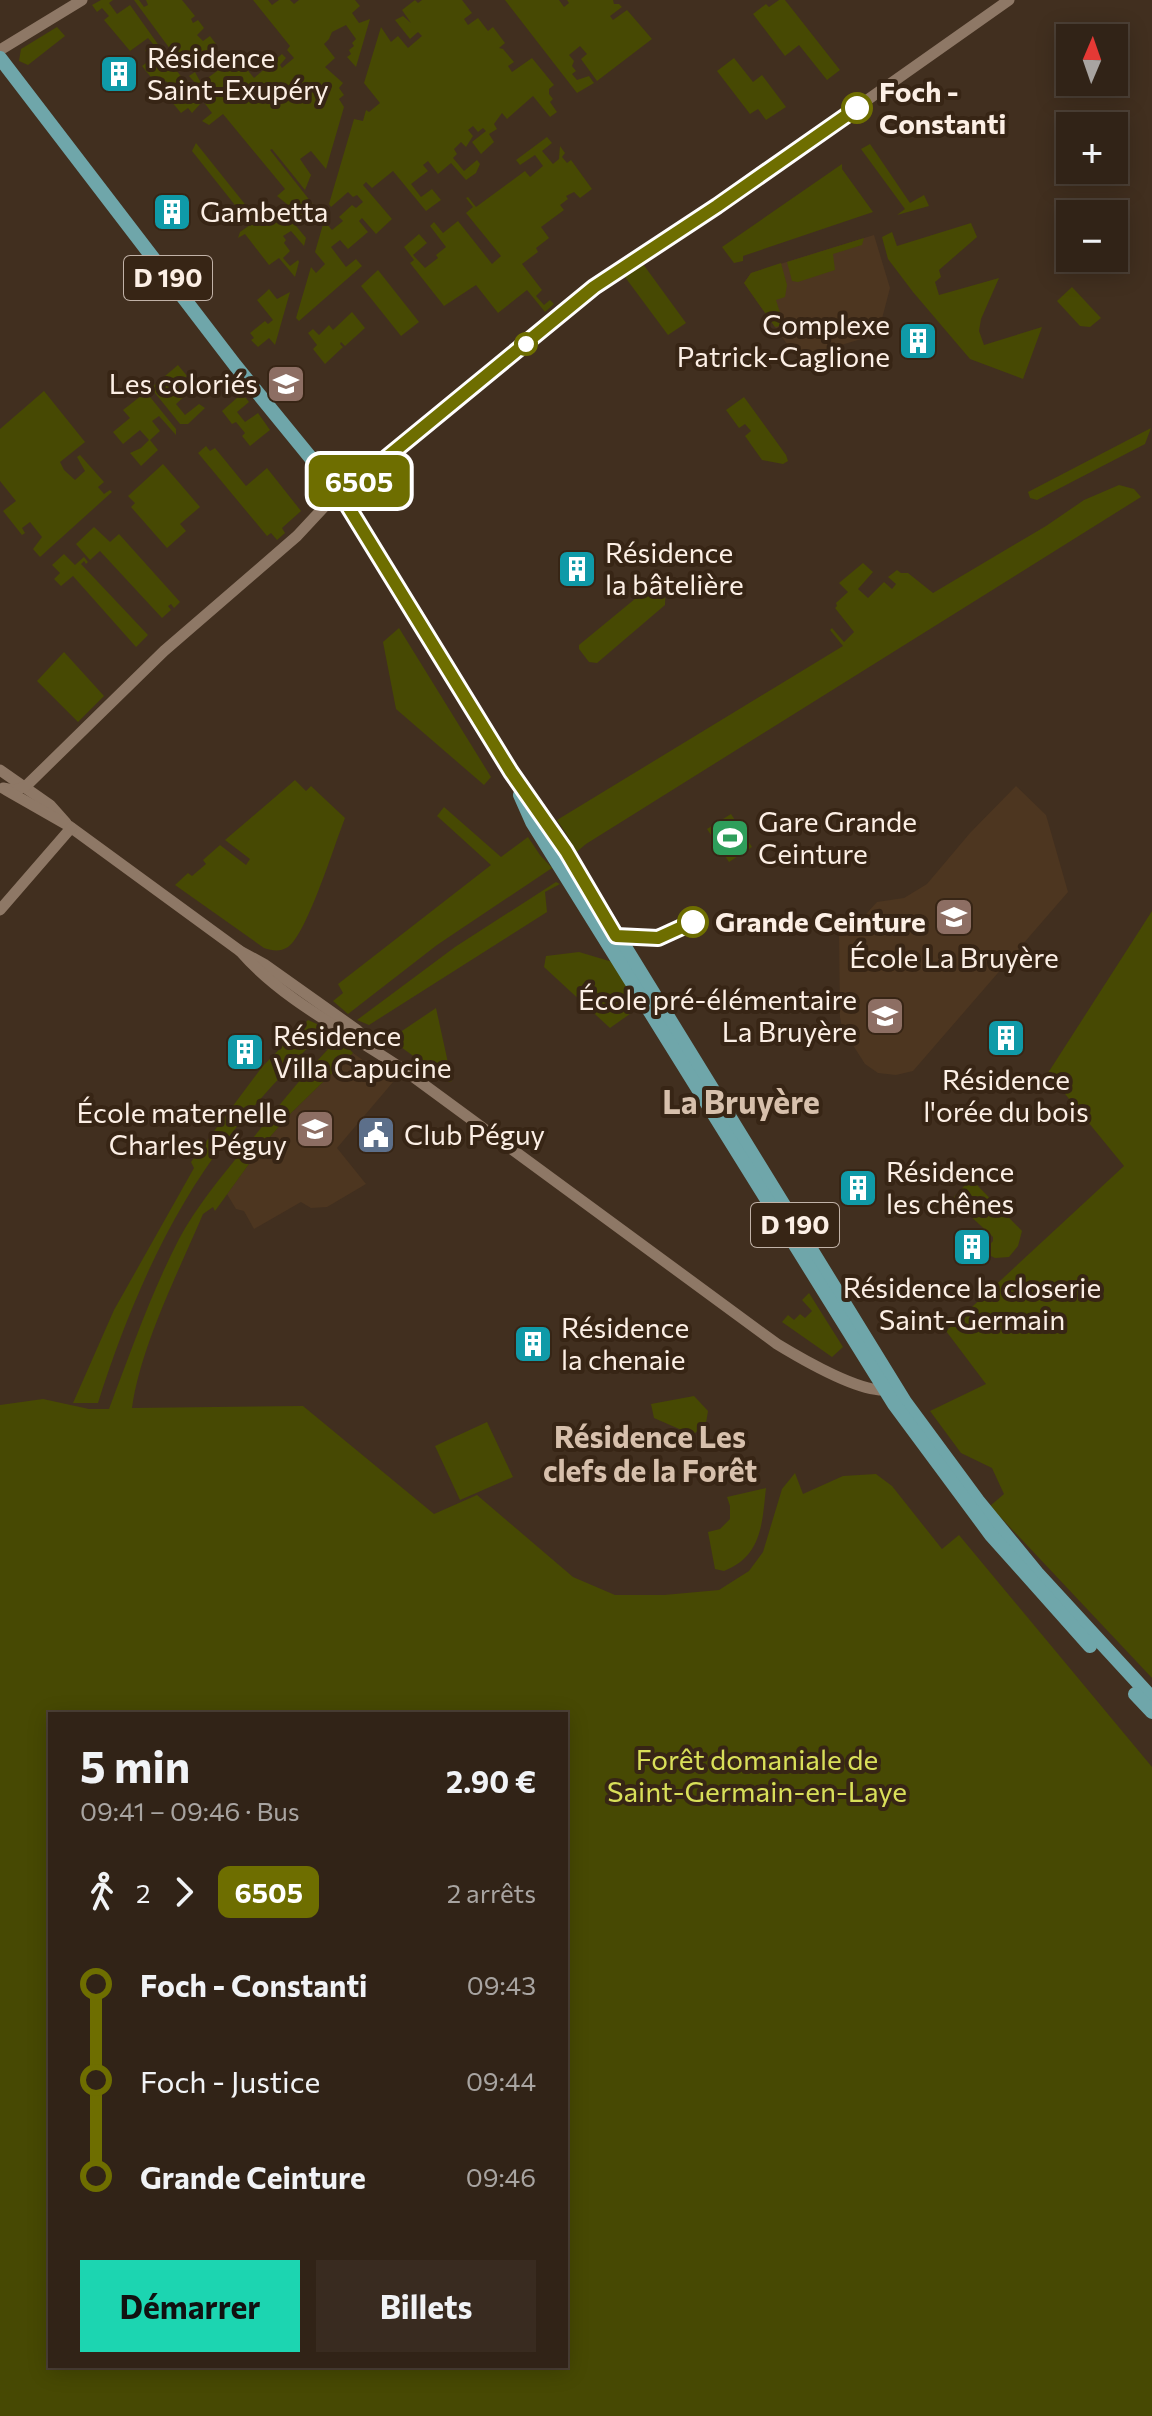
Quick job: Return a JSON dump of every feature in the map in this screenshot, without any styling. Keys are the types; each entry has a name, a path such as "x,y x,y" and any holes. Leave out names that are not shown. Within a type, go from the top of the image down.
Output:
{"main road":[{"name":"D 190","path":"0,58 238,370 341,495 511,772 566,851 940,1469 1028,1579 1152,1712"},
{"name":"D 190","path":"511,772 532,822 876,1375 1006,1537 1152,1698"}],"street":[{"path":"0,50 82,0"},
{"path":"2,786 13,790 25,787 164,651 341,495 594,287 717,206 1009,0"},
{"path":"0,770 54,808 70,827"},
{"path":"2,786 70,827 240,951 267,977 354,1040 381,1053 777,1344 823,1370 874,1390 890,1389"},
{"path":"25,787 30,802"},
{"path":"0,910 70,827"}],"shaded area":[{"path":"874,235 890,288 878,334 801,357 794,354 744,283 751,273"},
{"name":"École La Bruyère","path":"1016,786 1046,815 1068,892 913,1071 896,1075 878,1073 865,1064 842,1028 839,932 850,932 877,902 904,898 927,884 970,833"},
{"name":"École maternelle Charles Péguy","path":"353,1053 393,1082 337,1148 366,1184 327,1207 311,1208 301,1202 254,1229 244,1211 236,1209 227,1194 291,1113"}],"green space":[{"path":"101,0 113,0 109,3 117,14 130,5 197,99 203,92 189,76 195,72 201,83 221,68 214,58 220,54 225,56 233,52 254,78 282,54 286,58 280,65 282,68 294,58 287,50 290,46 253,0 268,0 272,5 279,0 290,0 294,4 299,0 355,0 360,6 352,13 359,23 370,19 356,67 347,57 356,39 346,25 332,32 324,44 335,58 325,67 343,83 339,88 344,95 339,99 344,107 326,169 311,151 300,159 311,175 305,190 270,150 315,207 310,223 277,196 285,189 223,114 209,125 202,121 212,113 203,101 192,113 188,108 181,113 166,95 172,90 166,81 158,86 142,66 150,60 145,50 153,44 148,38 130,51 104,20 109,16 102,8 97,12 92,5"},
{"path":"134,0 139,0 144,7 148,5 146,0 182,0 195,16 191,19 193,23 198,20 204,28 197,35 203,41 210,36 216,44 184,68"},
{"path":"415,0 418,3 422,0 462,0 472,13 464,19 468,25 478,18 488,31 493,27 505,43 499,48 514,62 508,66 512,72 532,58 554,85 549,89 549,94 557,112 550,117 533,96 507,119 502,113 494,124 497,129 489,134 494,142 481,154 472,142 486,131 483,128 478,132 473,126 468,130 473,136 466,147 461,142 454,149 457,154 453,158 464,171 477,160 480,164 476,173 466,180 451,163 438,174 428,161 423,165 428,171 411,184 421,197 432,189 441,200 426,211 393,171 372,188 366,182 363,185 392,219 376,234 362,218 359,221 368,232 348,249 340,240 331,247 346,267 356,259 362,266 299,321 296,318 311,267 316,273 325,264 315,252 324,221 332,230 343,221 339,217 352,205 356,208 363,202 357,195 353,197 348,192 331,207 329,204 354,119 363,121 366,110 369,112 380,103 364,83 381,27 391,42 398,36 408,48 422,36 418,32 410,39 395,20 403,16 411,23 402,10"},
{"path":"505,0 559,0 564,7 569,3 567,0 613,0 614,4 622,7 610,16 613,20 627,10 652,39 597,81 581,59 587,54 580,46 569,55 576,71 572,74 577,80 589,76 594,83 577,93"},
{"path":"779,0 785,0 840,70 827,80 799,45 785,56 753,14 766,4 769,7"},
{"path":"57,27 65,36 28,65 19,61 21,49"},
{"path":"734,58 753,82 762,75 786,107 766,120 758,109 750,114 717,71"},
{"path":"547,137 552,143 542,151 553,164 559,159 560,146 565,153 562,157 567,163 571,160 592,189 580,198 574,192 566,196 568,199 560,205 564,210 541,227 549,238 536,248 538,252 522,264 542,290 536,296 544,305 550,300 554,304 545,312 527,290 498,313 476,285 444,306 410,263 414,260 404,247 419,234 427,243 413,255 425,268 446,247 430,226 434,222 443,233 458,221 492,264 501,256 466,213 473,207 466,198 476,207 525,171 530,177 543,166 535,155 520,165 516,160"},
{"path":"196,143 252,213 246,219 192,151"},
{"path":"870,144 910,203 924,195 929,206 897,215 905,209 861,149"},
{"path":"842,164 842,169 873,212 743,256 743,261 734,263 722,247"},
{"path":"273,209 292,221 306,238 304,246 291,231 283,236 290,251 283,258 290,266 299,262 295,277 279,258 269,265 245,234 238,238 240,232"},
{"path":"971,223 977,237 939,270 941,277 935,282 939,295 999,278 979,331 984,345 1042,327 1023,379 970,359 888,259 882,237 892,232 897,246"},
{"path":"864,238 862,245 833,254 835,270 798,282 792,281 787,262"},
{"path":"781,263 787,285 785,297 776,300 784,325 775,327 744,283 751,273"},
{"path":"643,264 686,323 668,335 625,277"},
{"path":"378,270 419,322 401,336 361,286"},
{"path":"1072,287 1101,318 1090,327 1080,326 1057,301"},
{"path":"269,289 277,299 290,292 275,345 269,338 258,347 251,340 254,338 250,333 265,321 268,324 273,320 257,300"},
{"path":"352,312 365,328 345,346 341,342 343,347 325,364 313,349 317,345 308,333 313,329 319,335 329,325 333,330"},
{"path":"178,365 187,376 181,382 189,392 176,404 185,415 199,404 205,408 188,424 180,424 151,388"},
{"path":"44,391 85,442 60,462 64,470 75,480 85,471 77,457 80,455 104,482 98,487 104,494 110,490 112,492 40,557 33,549 42,537 30,522 22,528 25,533 22,535 3,511 16,501 0,481 0,429"},
{"path":"146,392 176,429 176,435 159,416 152,421 160,431 150,440 158,450 141,466 130,453 149,440 140,430 123,444 113,432 130,418 123,410"},
{"path":"238,397 246,398 249,402 237,412 245,422 258,413 270,430 250,446 242,436 245,433 236,422 232,424 222,411"},
{"path":"744,397 788,461 783,464 762,460 745,436 751,431 745,424 739,428 726,410"},
{"path":"1151,428 1145,444 1037,500 1030,498 1028,492"},
{"path":"206,446 210,451 215,448 246,486 267,468 301,511 282,528 285,533 277,540 271,533 267,536 198,453"},
{"path":"163,464 200,507 180,524 186,531 167,548 131,507 135,503 128,496"},
{"path":"1119,485 1134,489 1141,497 573,855 569,838 557,820 843,646 830,630 832,628 844,642 854,632 835,608 848,592 839,583 863,563 873,572 858,589 868,598 884,582 892,589 896,584 888,577 897,570 908,573 933,593 1084,500"},
{"path":"94,527 110,542 119,534 180,602 174,608 171,604 168,606 171,610 162,618 100,551 90,560 76,544"},
{"path":"64,554 75,565 84,557 88,562 81,564 148,635 136,647 73,576 61,586 54,579 60,573 52,565"},
{"path":"664,575 665,605 597,663 589,662 579,645"},
{"path":"399,628 491,777 484,785 396,709 383,642"},
{"path":"64,652 104,696 78,722 37,681"},
{"path":"295,780 306,791 311,786 345,818 304,925 288,947 273,950 264,948 175,885 188,873 192,876 206,864 203,860 220,845 246,865 250,859 225,840"},
{"path":"444,807 501,857 528,837 552,868 437,945 348,1014 333,1001 343,993 338,984 491,865 437,816"},
{"name":"Gare Grande Ceinture","path":"731,814 752,847 729,862 707,829"},
{"path":"556,882 560,884 545,892 547,912 369,1025 357,1020 455,947"},
{"path":"1152,911 1152,1678 990,1506 1004,1494 992,1468 961,1453 930,1411 986,1384 946,1331 1124,1166 1048,1073"},
{"path":"579,952 616,963 644,1004 610,1028 544,967 546,956"},
{"path":"436,1008 452,1081 449,1082 390,1039"},
{"path":"308,1020 326,1028 227,1139 186,1199 136,1299 98,1403 73,1403 114,1310 194,1168 191,1162 262,1067"},
{"name":"Forêt domaniale de Saint-Germain-en-Laye","path":"339,1038 353,1053 262,1146 215,1211 213,1207 203,1214 152,1334 132,1408 303,1406 434,1514 477,1495 573,1577 615,1595 719,1590 749,1571 763,1552 782,1489 795,1473 803,1494 843,1476 876,1474 892,1486 942,1549 959,1535 1152,1767 1152,2416 0,2416 0,1405 43,1399 89,1409 109,1409 150,1301 186,1227 226,1171"},
{"path":"975,1183 1022,1231 1018,1246 1009,1257 995,1258 983,1252 993,1237 952,1199 965,1185"},
{"path":"809,1293 843,1347 832,1357 782,1322 788,1315 794,1320 800,1314 805,1318 812,1311 802,1300"},
{"path":"694,1396 708,1411 706,1423 693,1435 654,1418 651,1404"},
{"path":"487,1422 513,1477 460,1500 435,1446"},
{"path":"766,1488 761,1526 753,1548 737,1565 724,1571 715,1569 708,1532 720,1529 730,1519 727,1497"}],"bus line":[{"name":"6505","path":"693,922 658,938 616,936 566,851 511,772 341,495 594,287 857,108"}],"place":[{"name":"Résidence Saint-Exupéry","path":"119,74"},
{"name":"Foch - Constanti","path":"857,108"},
{"name":"Gambetta","path":"172,212"},
{"name":"Complexe Patrick-Caglione","path":"918,341"},
{"name":"Les coloriés","path":"286,384"},
{"name":"Résidence la bâtelière","path":"577,569"},
{"name":"Gare Grande Ceinture","path":"730,838"},
{"name":"École La Bruyère","path":"954,917"},
{"name":"Grande Ceinture","path":"693,922"},
{"name":"École pré-élémentaire La Bruyère","path":"885,1016"},
{"name":"Résidence l'orée du bois","path":"1006,1038"},
{"name":"Résidence Villa Capucine","path":"245,1052"},
{"name":"École maternelle Charles Péguy","path":"315,1129"},
{"name":"Club Péguy","path":"376,1135"},
{"name":"Résidence les chênes","path":"858,1188"},
{"name":"Résidence la closerie Saint-Germain","path":"972,1247"},
{"name":"Résidence la chenaie","path":"533,1344"}],"district":[{"name":"La Bruyère","path":"741,1103"},
{"name":"Résidence Les clefs de la Forêt","path":"650,1455"}]}
